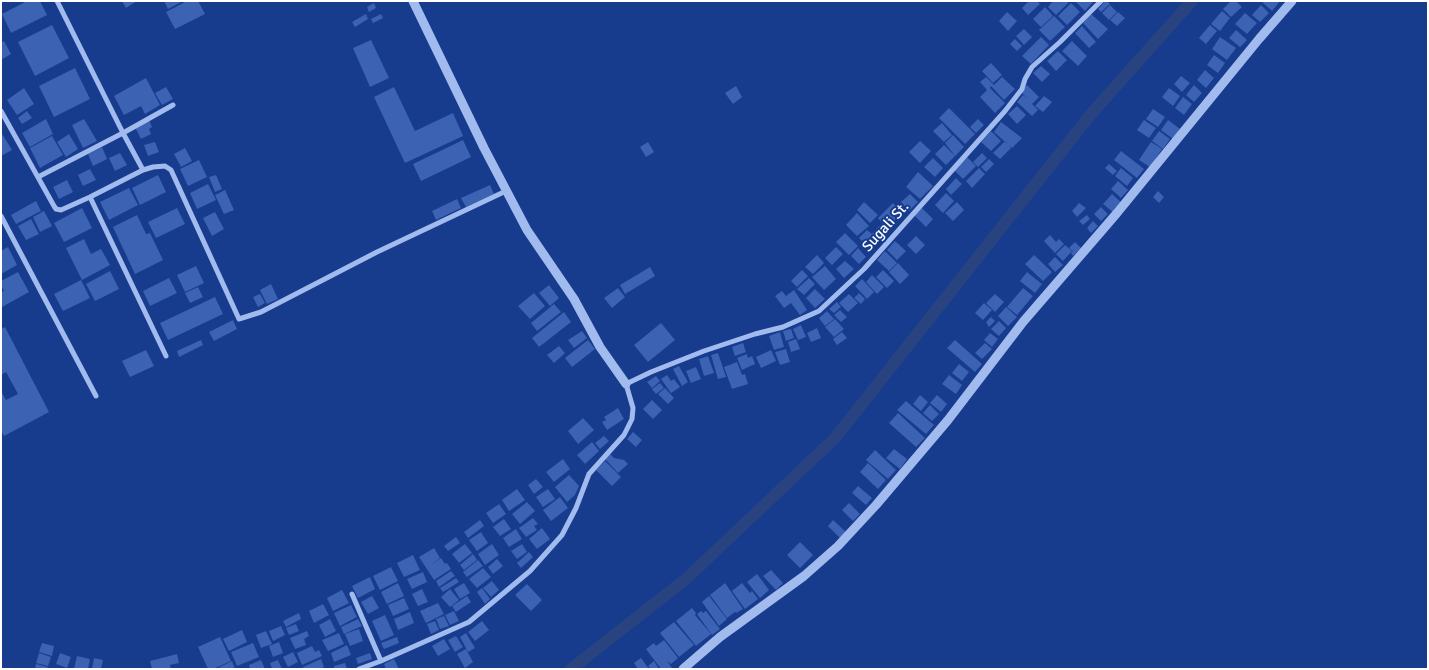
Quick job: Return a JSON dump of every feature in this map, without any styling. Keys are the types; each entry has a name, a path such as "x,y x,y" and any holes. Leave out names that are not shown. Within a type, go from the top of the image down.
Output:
{"street":[{"path":"57,1 143,170"},
{"path":"359,669 469,622 530,571 562,536 576,508 589,474 624,435 632,419 633,408 626,384 600,347 574,299 526,230 413,1"},
{"name":"Sugali St.","path":"626,384 704,351 783,327 819,311 864,269 1005,110 1022,89 1032,67 1102,1"},
{"path":"683,669 720,637 804,576 838,546 876,505 948,420 1023,322 1117,213 1292,1"},
{"path":"38,177 173,105"},
{"path":"1,111 56,209 61,210 153,166 165,166 173,172 239,319 261,312 377,252 506,191"},
{"path":"90,197 166,356"},
{"path":"1,216 96,396"},
{"path":"352,594 381,660"}],"building":[{"path":"27,1 40,1 47,15 11,33 2,14"},
{"path":"122,1 137,1 126,8"},
{"path":"164,1 183,1 168,9"},
{"path":"187,1 198,1 205,14 175,29 166,12"},
{"path":"1029,1 1037,1 1040,4 1028,15 1022,8"},
{"path":"1053,1 1070,1 1056,15 1048,7"},
{"path":"1075,1 1094,1 1085,11"},
{"path":"1105,1 1110,4 1101,12 1098,9"},
{"path":"1231,1 1236,1 1242,7 1231,17 1223,9"},
{"path":"1263,1 1280,1 1272,11"},
{"path":"374,3 376,8 369,12 367,7"},
{"path":"1071,3 1080,12 1067,25 1058,16"},
{"path":"1110,5 1117,12 1109,20 1102,13"},
{"path":"1261,5 1269,13 1260,22 1252,15"},
{"path":"1045,7 1053,16 1041,27 1033,19"},
{"path":"1222,11 1230,18 1220,31 1211,24"},
{"path":"1007,12 1017,21 1008,31 999,21"},
{"path":"1118,12 1125,18 1117,26 1110,20"},
{"path":"1245,13 1257,23 1247,34 1235,24"},
{"path":"366,14 368,19 355,27 352,22"},
{"path":"381,14 383,18 373,23 371,19"},
{"path":"1091,14 1108,29 1098,39 1083,23"},
{"path":"1054,16 1065,27 1050,41 1039,30"},
{"path":"52,25 69,58 35,76 18,42"},
{"path":"1210,25 1217,31 1206,44 1199,38"},
{"path":"1082,26 1096,42 1089,48 1075,33"},
{"path":"1024,29 1032,37 1024,45 1016,36"},
{"path":"1236,30 1247,40 1240,47 1229,38"},
{"path":"1041,37 1049,45 1031,64 1022,56"},
{"path":"1220,37 1236,48 1227,60 1212,49"},
{"path":"1015,39 1022,46 1017,51 1010,44"},
{"path":"371,40 389,78 370,87 353,48"},
{"path":"4,41 11,54 1,60 1,43"},
{"path":"1072,41 1087,56 1078,66 1062,51"},
{"path":"1058,51 1067,60 1056,71 1047,61"},
{"path":"1214,55 1225,63 1218,73 1207,65"},
{"path":"991,63 1002,75 993,83 982,71"},
{"path":"1041,66 1050,74 1042,82 1033,73"},
{"path":"75,68 90,99 54,117 39,86"},
{"path":"1205,70 1214,78 1206,88 1197,80"},
{"path":"1181,76 1190,83 1182,92 1174,84"},
{"path":"986,77 994,85 1002,77 1015,89 1004,100 991,86 990,88 1005,103 995,113 980,97 987,90 980,82"},
{"path":"146,78 160,105 145,114 141,106 124,115 114,96"},
{"path":"1027,85 1039,97 1032,104 1038,110 1032,116 1017,102 1023,95 1028,99 1021,92"},
{"path":"1194,85 1202,93 1194,102 1186,95"},
{"path":"736,86 742,97 733,104 725,93"},
{"path":"166,87 173,99 162,105 155,93"},
{"path":"394,87 415,131 453,113 463,136 405,163 374,97"},
{"path":"24,88 34,104 17,115 7,100"},
{"path":"1169,88 1180,96 1173,106 1162,97"},
{"path":"1044,96 1052,102 1043,112 1035,106"},
{"path":"1183,97 1192,104 1184,115 1175,108"},
{"path":"1017,106 1026,115 1017,124 1008,114"},
{"path":"949,108 975,134 965,144 939,118"},
{"path":"1153,109 1165,117 1158,127 1146,119"},
{"path":"27,111 32,118 22,124 18,118"},
{"path":"46,119 53,134 30,147 22,133"},
{"path":"84,119 97,141 83,148 72,125"},
{"path":"978,119 984,125 976,133 970,127"},
{"path":"149,120 152,127 149,129 151,134 141,139 135,127"},
{"path":"1144,120 1156,128 1149,138 1137,130"},
{"path":"1168,120 1180,129 1173,139 1161,130"},
{"path":"1001,122 1022,138 1012,148 994,132"},
{"path":"942,123 952,135 944,142 933,131"},
{"path":"991,131 1001,141 991,151 981,142"},
{"path":"1159,131 1170,139 1163,149 1152,141"},
{"path":"1,132 12,150 1,156"},
{"path":"69,134 78,149 66,157 57,142"},
{"path":"953,135 964,147 955,156 945,143"},
{"path":"52,136 63,155 40,168 30,148"},
{"path":"463,140 471,157 421,181 413,164"},
{"path":"920,141 931,151 920,163 909,152"},
{"path":"1005,141 1011,148 1000,159 993,153"},
{"path":"155,142 159,152 148,156 144,145"},
{"path":"648,142 654,152 646,157 640,147"},
{"path":"1151,142 1162,149 1150,167 1139,160"},
{"path":"944,145 955,156 946,165 935,154"},
{"path":"102,147 107,159 93,166 88,154"},
{"path":"185,148 192,161 181,167 174,154"},
{"path":"1121,151 1144,169 1137,178 1114,160"},
{"path":"120,153 127,165 115,171 109,158"},
{"path":"982,153 987,158 978,167 973,162"},
{"path":"967,157 976,166 963,179 954,170"},
{"path":"933,158 943,168 935,177 924,167"},
{"path":"989,159 994,164 986,172 981,167"},
{"path":"199,160 207,177 188,186 180,169"},
{"path":"1109,164 1117,171 1113,175 1105,168"},
{"path":"979,168 985,174 972,188 966,181"},
{"path":"1121,168 1133,178 1127,186 1115,176"},
{"path":"90,169 96,180 83,186 78,175"},
{"path":"918,172 933,186 920,199 906,187"},
{"path":"158,175 166,192 140,205 132,188"},
{"path":"216,175 222,189 215,192 209,177"},
{"path":"956,178 962,184 951,195 946,189"},
{"path":"67,180 73,192 59,199 53,187"},
{"path":"1118,181 1128,190 1121,198 1111,189"},
{"path":"208,184 216,200 197,209 190,193"},
{"path":"490,185 494,194 466,207 461,198"},
{"path":"129,188 138,205 109,220 100,202"},
{"path":"225,190 234,210 224,214 215,195"},
{"path":"1158,191 1164,197 1159,203 1153,197"},
{"path":"946,193 954,201 943,213 935,205"},
{"path":"910,194 918,202 909,211 901,202"},
{"path":"1112,194 1122,203 1114,213 1103,204"},
{"path":"457,199 461,208 436,220 432,211"},
{"path":"36,201 41,211 16,224 11,215"},
{"path":"864,202 878,215 870,223 857,210"},
{"path":"957,202 964,210 953,221 945,213"},
{"path":"893,203 902,213 887,229 878,218"},
{"path":"1079,203 1086,208 1077,217 1072,211"},
{"path":"1101,207 1108,214 1101,221 1094,214"},
{"path":"82,208 92,228 64,242 54,223"},
{"path":"177,208 185,224 156,238 148,222"},
{"path":"922,208 933,219 926,227 914,215"},
{"path":"44,211 52,226 40,232 33,217"},
{"path":"215,212 224,229 212,236 203,218"},
{"path":"857,213 869,226 857,236 846,225"},
{"path":"137,215 146,234 150,233 163,260 135,274 113,227"},
{"path":"1087,215 1090,219 1083,225 1079,221"},
{"path":"31,219 39,234 26,240 18,226"},
{"path":"1093,221 1098,226 1091,233 1087,228"},
{"path":"881,224 887,230 877,239 879,242 870,250 859,238 867,230 872,234"},
{"path":"845,233 858,246 849,255 836,242"},
{"path":"1050,235 1056,242 1059,239 1064,244 1055,253 1044,241"},
{"path":"916,236 925,245 916,254 907,245"},
{"path":"84,239 91,254 101,249 110,265 82,280 66,248"},
{"path":"895,241 906,251 897,260 887,250"},
{"path":"1075,242 1081,248 1073,256 1071,253 1073,251 1069,248"},
{"path":"1065,245 1072,251 1063,261 1056,254"},
{"path":"8,247 17,265 1,274 1,251"},
{"path":"836,247 843,254 832,265 825,258"},
{"path":"858,248 866,257 859,264 851,256"},
{"path":"885,251 897,263 889,271 877,260"},
{"path":"817,255 824,263 813,274 805,267"},
{"path":"1034,255 1052,272 1043,281 1025,264"},
{"path":"1055,257 1063,265 1055,272 1048,264"},
{"path":"845,261 854,269 844,278 836,269"},
{"path":"898,263 909,275 900,284 889,272"},
{"path":"196,266 204,283 185,292 177,275"},
{"path":"825,266 836,279 824,290 812,277"},
{"path":"650,267 655,276 625,294 620,285"},
{"path":"802,270 808,276 797,287 791,281"},
{"path":"883,270 894,281 887,288 876,277"},
{"path":"110,271 119,289 95,301 86,284"},
{"path":"18,272 29,292 2,307 1,292 4,291 1,281"},
{"path":"1027,272 1042,284 1035,293 1020,281"},
{"path":"872,275 884,287 877,294 866,282"},
{"path":"169,278 177,293 150,306 143,291"},
{"path":"809,278 815,284 804,295 797,289"},
{"path":"862,279 874,292 867,299 855,286"},
{"path":"81,280 90,298 63,311 54,294"},
{"path":"271,284 278,299 267,304 260,290"},
{"path":"549,285 559,298 550,306 539,293"},
{"path":"198,287 203,297 190,303 185,293"},
{"path":"618,288 625,297 612,308 604,298"},
{"path":"1023,288 1033,296 1017,315 1007,307"},
{"path":"815,289 825,299 815,308 806,298"},
{"path":"794,290 807,310 800,315 791,303 784,308 775,296 782,291 786,296"},
{"path":"534,293 545,306 530,319 518,306"},
{"path":"859,293 865,299 861,304 854,298"},
{"path":"260,294 265,303 258,307 253,297"},
{"path":"849,294 858,303 848,312 839,303"},
{"path":"995,294 1004,302 995,312 986,303"},
{"path":"215,297 223,314 168,340 160,323"},
{"path":"837,302 841,307 834,313 829,309"},
{"path":"984,303 992,310 983,320 975,313"},
{"path":"554,304 561,312 537,331 531,323"},
{"path":"1006,307 1017,317 1008,326 998,316"},
{"path":"840,310 847,317 841,322 834,315"},
{"path":"827,311 834,319 825,326 819,318"},
{"path":"564,312 571,322 539,347 532,338"},
{"path":"991,317 995,321 989,327 986,322"},
{"path":"835,319 844,329 834,337 825,327"},
{"path":"233,320 237,329 214,341 209,332"},
{"path":"999,321 1006,328 999,336 991,329"},
{"path":"661,323 675,340 648,362 634,345"},
{"path":"801,325 806,337 798,340 793,329"},
{"path":"5,327 49,412 4,436 1,430 1,391 6,400 18,394 6,372 1,375 1,329"},
{"path":"817,328 821,338 811,342 807,333"},
{"path":"791,329 794,338 786,341 783,331"},
{"path":"582,331 587,338 574,348 568,340"},
{"path":"780,332 784,347 774,350 769,336"},
{"path":"842,332 847,338 837,345 833,339"},
{"path":"990,333 998,339 992,347 984,340"},
{"path":"796,339 800,349 791,352 788,342"},
{"path":"201,340 203,345 179,357 177,351"},
{"path":"588,340 595,349 572,367 565,358"},
{"path":"955,340 982,364 975,372 947,348"},
{"path":"743,343 746,352 735,356 732,347"},
{"path":"985,343 992,349 982,359 975,353"},
{"path":"559,346 565,353 554,363 547,355"},
{"path":"786,349 790,362 780,365 775,352"},
{"path":"146,350 154,366 130,377 122,361"},
{"path":"771,350 776,361 761,368 756,357"},
{"path":"718,353 726,377 718,379 711,355"},
{"path":"747,354 748,358 752,356 755,364 742,370 737,358"},
{"path":"708,356 714,373 704,376 699,359"},
{"path":"737,362 742,375 745,374 748,384 732,389 724,367"},
{"path":"959,364 969,372 962,381 952,373"},
{"path":"679,366 688,382 682,386 673,369"},
{"path":"696,367 701,379 691,383 686,371"},
{"path":"667,375 671,381 674,379 680,387 671,393 661,379"},
{"path":"949,375 962,385 956,394 942,384"},
{"path":"656,376 660,381 652,388 647,382"},
{"path":"660,383 664,388 656,394 652,389"},
{"path":"665,388 674,398 668,404 658,394"},
{"path":"920,395 928,402 921,411 913,404"},
{"path":"937,395 947,404 941,412 930,403"},
{"path":"652,400 662,410 653,419 643,409"},
{"path":"906,401 934,425 926,434 897,410"},
{"path":"930,405 939,414 932,421 923,413"},
{"path":"618,408 624,419 607,430 602,422 606,420 604,417"},
{"path":"898,413 925,438 916,447 889,423"},
{"path":"583,418 594,430 578,444 568,431"},
{"path":"633,432 642,440 636,447 627,439"},
{"path":"604,436 609,441 600,449 595,443"},
{"path":"592,442 599,451 585,464 577,455"},
{"path":"894,449 907,459 900,469 886,458"},
{"path":"875,450 896,470 888,479 866,460"},
{"path":"610,454 614,458 624,460 628,464 618,473 605,459"},
{"path":"563,459 570,469 554,482 546,472"},
{"path":"605,461 621,477 612,486 596,470"},
{"path":"868,463 886,480 878,489 860,472"},
{"path":"569,475 579,486 575,495 567,502 555,487"},
{"path":"536,479 543,487 534,494 528,485"},
{"path":"858,486 872,498 866,505 852,493"},
{"path":"517,489 525,500 509,511 502,500"},
{"path":"548,489 555,499 543,507 536,497"},
{"path":"560,497 568,508 551,521 543,510"},
{"path":"527,502 535,511 520,524 512,514"},
{"path":"849,503 860,514 853,521 842,510"},
{"path":"499,504 506,514 493,523 486,513"},
{"path":"533,518 538,524 534,526 537,530 526,537 519,528"},
{"path":"504,519 511,529 500,536 493,527"},
{"path":"480,520 484,526 468,538 464,532"},
{"path":"833,520 847,533 841,539 828,526"},
{"path":"542,528 550,539 537,549 529,539"},
{"path":"516,529 522,539 509,547 503,538"},
{"path":"481,532 488,543 477,551 469,540"},
{"path":"456,537 460,543 448,551 444,546"},
{"path":"800,542 813,555 800,568 787,555"},
{"path":"465,544 472,553 459,563 452,554"},
{"path":"492,544 499,555 485,565 478,554"},
{"path":"522,544 527,552 517,559 511,551"},
{"path":"434,548 440,558 431,565 441,558 451,569 434,580 419,557"},
{"path":"529,552 533,557 521,568 517,563"},
{"path":"473,554 477,560 464,570 460,565"},
{"path":"413,555 420,570 404,577 397,563"},
{"path":"497,559 503,566 493,574 488,567"},
{"path":"478,560 483,566 467,577 463,572"},
{"path":"391,567 398,581 380,590 373,576"},
{"path":"483,568 491,577 477,588 469,579"},
{"path":"771,570 783,583 776,590 763,576"},
{"path":"451,571 455,576 439,587 436,581"},
{"path":"423,572 427,582 412,589 407,579"},
{"path":"757,574 769,590 760,598 747,582"},
{"path":"370,577 375,589 358,598 352,586"},
{"path":"456,578 459,582 443,592 440,588"},
{"path":"492,581 499,590 491,597 483,588"},
{"path":"398,583 404,596 387,604 381,592"},
{"path":"464,583 470,593 460,599 454,589"},
{"path":"725,583 743,609 727,618 710,595"},
{"path":"742,583 758,599 745,609 732,591"},
{"path":"527,584 542,600 531,611 515,595"},
{"path":"482,588 490,599 485,604 477,592"},
{"path":"422,589 428,602 418,606 412,594"},
{"path":"450,589 459,600 450,607 441,597"},
{"path":"342,590 349,603 333,611 327,598"},
{"path":"372,596 379,608 368,614 361,602"},
{"path":"467,596 471,602 456,612 452,606"},
{"path":"709,596 727,619 719,626 702,602"},
{"path":"404,598 409,609 393,616 388,605"},
{"path":"438,603 444,614 426,623 420,611"},
{"path":"323,604 329,615 314,623 309,611"},
{"path":"351,605 357,617 340,626 334,613"},
{"path":"692,608 696,613 695,615 711,634 696,646 676,621"},
{"path":"454,611 459,621 450,625 445,615"},
{"path":"701,611 703,613 706,611 720,629 712,635 697,614"},
{"path":"410,612 414,623 398,630 394,619"},
{"path":"299,613 301,619 286,627 283,621"},
{"path":"385,615 394,635 381,641 372,621"},
{"path":"444,616 449,626 440,629 436,619"},
{"path":"330,619 336,631 325,637 319,625"},
{"path":"358,619 362,626 344,634 341,627"},
{"path":"435,621 439,630 431,634 427,624"},
{"path":"482,621 489,630 475,641 468,632"},
{"path":"674,622 694,645 679,657 660,633"},
{"path":"296,624 299,631 289,635 286,628"},
{"path":"281,626 285,635 273,641 269,631"},
{"path":"359,629 363,641 350,646 345,634"},
{"path":"242,630 247,642 229,651 223,639"},
{"path":"266,631 272,644 261,648 256,635"},
{"path":"307,631 309,636 304,639 306,645 295,649 290,638"},
{"path":"339,633 344,644 328,651 322,640"},
{"path":"466,633 475,648 468,652 460,637"},
{"path":"456,636 463,647 455,652 448,640"},
{"path":"220,637 231,661 213,669 208,669 198,647"},
{"path":"397,637 399,643 384,649 381,643"},
{"path":"444,639 450,649 438,656 432,646"},
{"path":"664,640 678,658 671,664 667,661 671,669 661,669 646,649 654,643 656,646"},
{"path":"279,642 283,653 273,657 269,646"},
{"path":"42,643 54,646 52,656 39,652"},
{"path":"253,643 259,657 237,666 231,652"},
{"path":"347,645 351,655 334,662 331,653"},
{"path":"312,646 315,652 319,650 322,656 302,665 297,653"},
{"path":"466,649 473,662 465,668 457,654"},
{"path":"293,652 298,662 288,667 283,657"},
{"path":"39,653 51,657 48,666 36,663"},
{"path":"60,653 71,657 67,668 56,664"},
{"path":"370,653 372,659 358,664 356,658"},
{"path":"177,654 179,663 170,665 171,669 152,669 150,661"},
{"path":"77,656 90,659 88,669 74,669"},
{"path":"94,658 103,660 101,669 92,669"},
{"path":"641,658 649,669 638,669 634,663"},
{"path":"321,659 324,667 320,669 304,669 303,667"},
{"path":"394,659 399,669 386,669 384,664"},
{"path":"261,660 265,669 250,669 249,665"},
{"path":"278,660 282,669 272,669 270,663"},
{"path":"232,661 235,669 216,669"},
{"path":"654,661 659,669 651,669 648,666"},
{"path":"345,663 347,669 335,669 334,666"},
{"path":"36,664 48,667 47,669 35,669"}],"waterway":[{"path":"571,669 686,579 835,438 1091,114 1192,1"}]}
